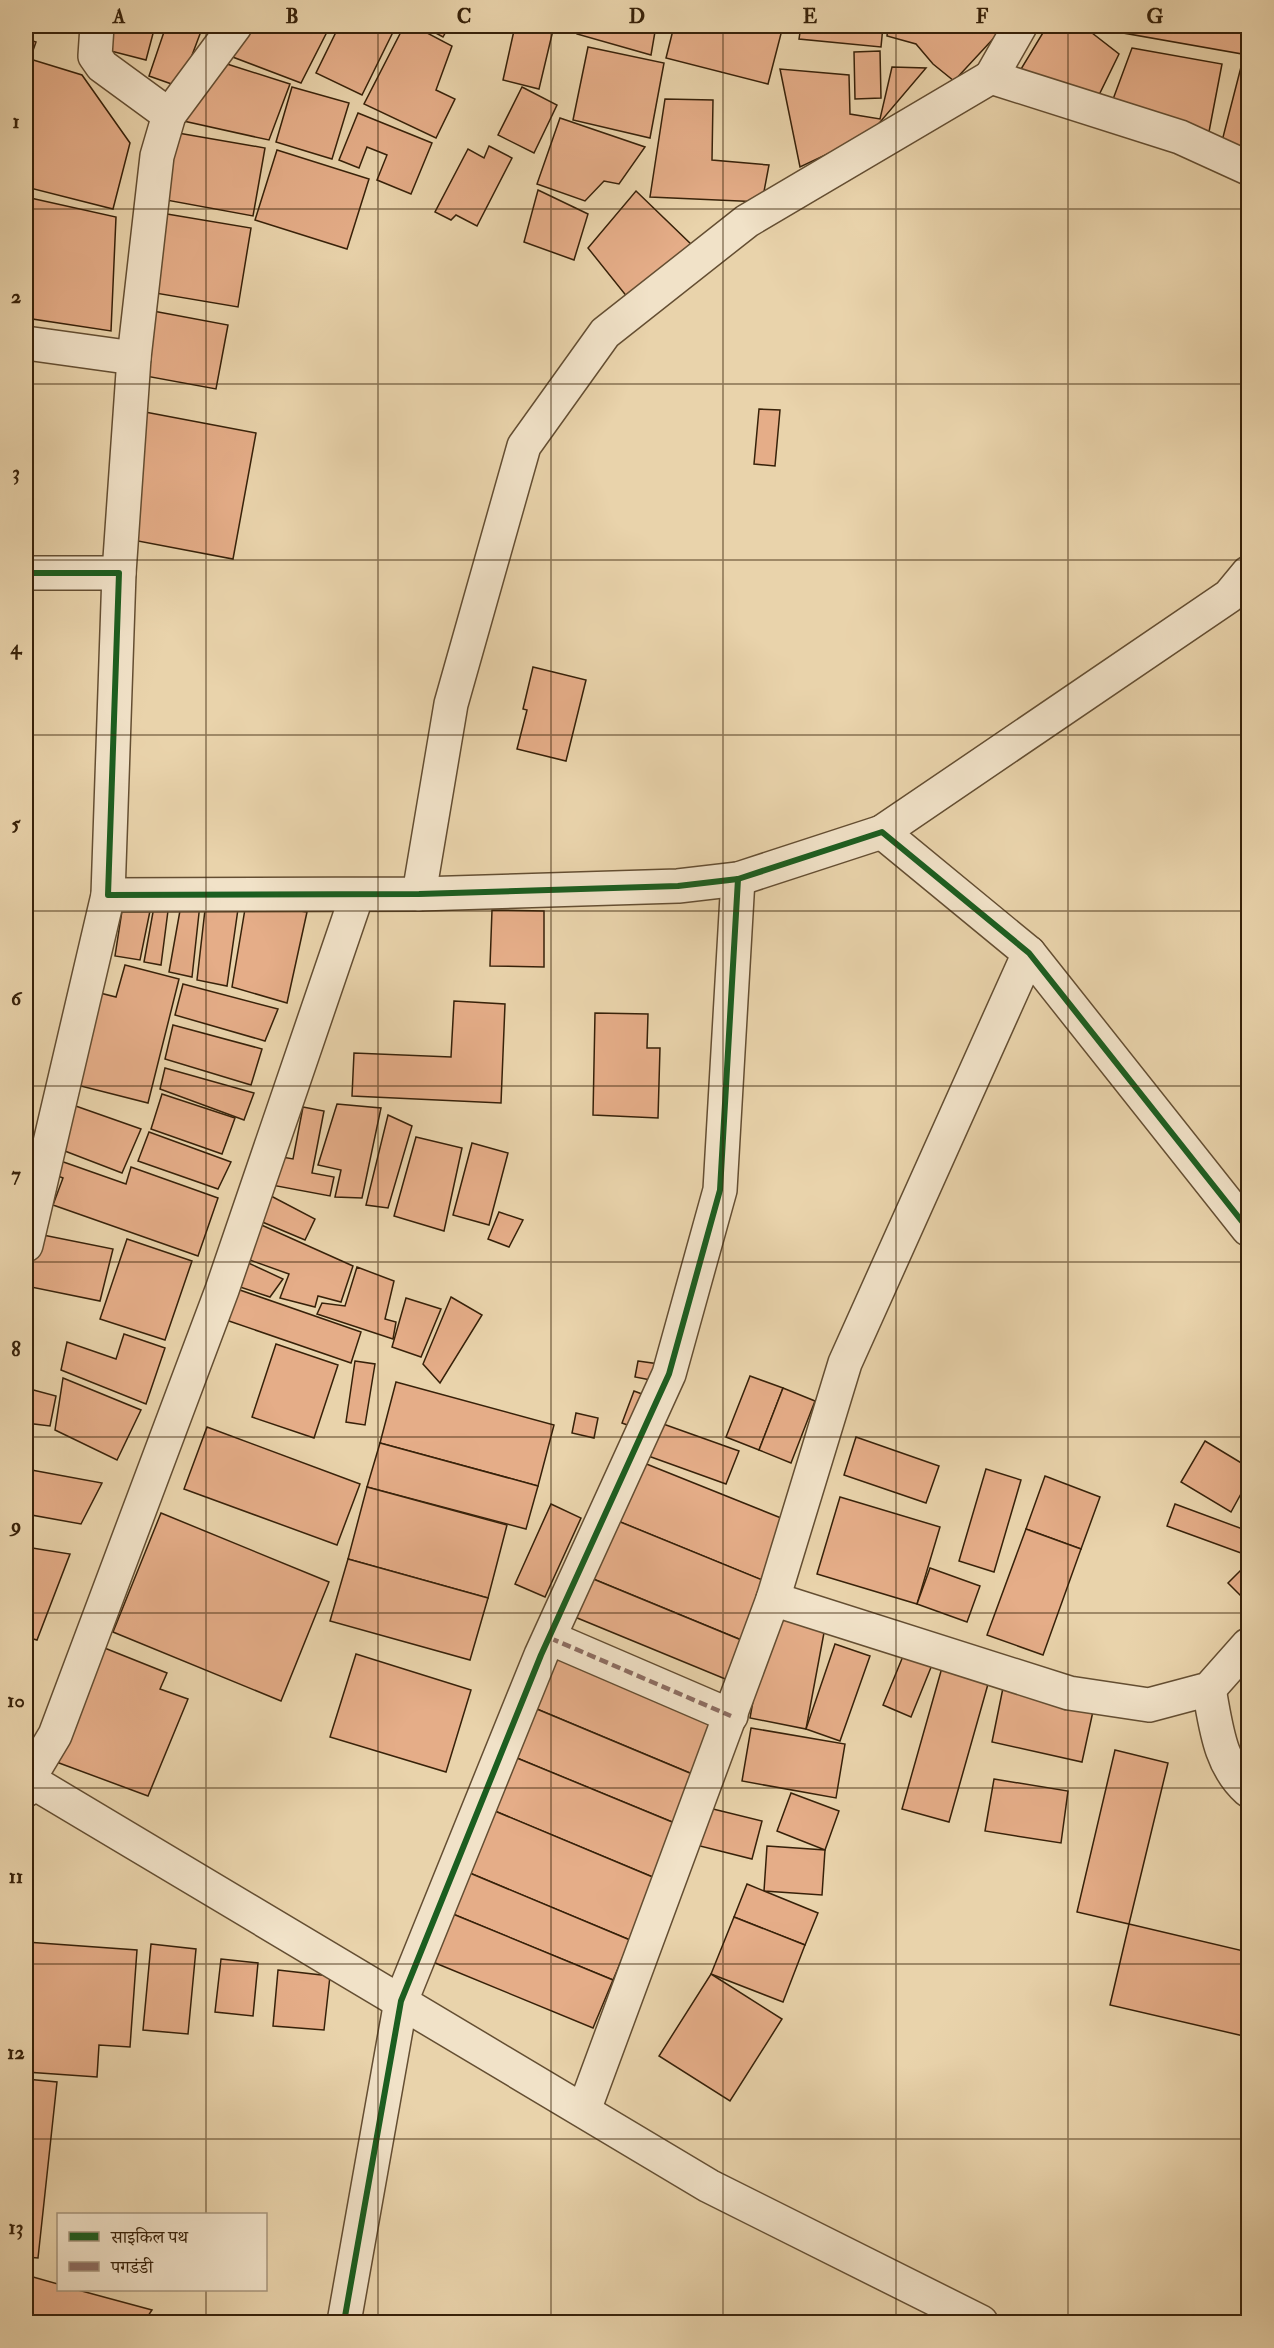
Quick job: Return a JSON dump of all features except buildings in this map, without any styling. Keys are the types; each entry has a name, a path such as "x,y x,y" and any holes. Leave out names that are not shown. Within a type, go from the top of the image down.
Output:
{"street":[{"path":"97,26 95,56 102,66 169,114"},
{"path":"26,1237 108,895 119,573 134,358 158,156 169,114 235,26"},
{"path":"419,894 451,704 524,446 605,333 747,221 991,77 1020,26"},
{"path":"991,77 1180,137 1248,168"},
{"path":"26,343 134,358"},
{"path":"26,573 119,573"},
{"path":"108,895 419,894 678,886 738,879 882,832 1229,596 1248,573"},
{"path":"882,832 1029,953 1248,1228"},
{"path":"344,2322 401,2001 550,1638 669,1374 720,1190 738,879"},
{"path":"357,895 222,1290 55,1735 26,1783 401,2001 710,2186 981,2322"},
{"path":"584,2110 773,1599 845,1363 1029,953"},
{"path":"773,1599 1069,1693 1149,1705 1209,1689 1248,1645"},
{"path":"550,1638 731,1716"},
{"path":"1209,1689 1221,1751 1238,1780 1248,1790"}],"marked path":[{"path":"550,1638 731,1716"}],"cycle path":[{"path":"26,573 119,573 108,895 419,894 678,886 738,879 882,832 1029,953 1248,1229"},
{"path":"344,2322 401,2001 541,1655 669,1374 720,1190 738,879"}]}
